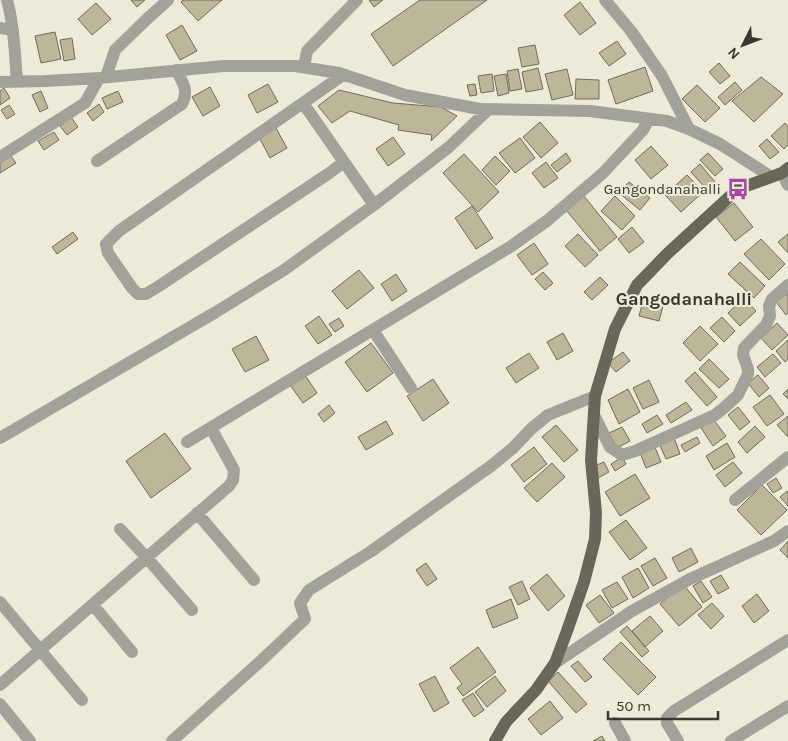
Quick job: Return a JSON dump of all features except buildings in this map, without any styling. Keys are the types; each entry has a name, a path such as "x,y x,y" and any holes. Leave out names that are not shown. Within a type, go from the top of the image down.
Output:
{"main road":[{"path":"495,741 506,722 536,690 554,663 568,631 584,582 595,539 596,513 591,460 595,396 615,328 637,285 667,254 738,189 780,172"}],"street":[{"path":"7,0 6,29 17,82"},
{"path":"0,157 85,103 103,77 115,50 168,0"},
{"path":"304,67 307,51 357,0"},
{"path":"605,0 631,31 662,76 689,129"},
{"path":"0,82 103,77 223,66 304,67 343,75 405,95 480,109 590,111 667,121 689,129 780,172 788,186"},
{"path":"97,160 182,104 186,97 184,86 176,70"},
{"path":"343,75 119,231 106,244 108,253 132,288 138,294 146,294 344,162"},
{"path":"303,102 374,205"},
{"path":"0,438 216,312 284,270 374,205 449,147 489,109"},
{"path":"187,442 510,247 548,220 603,173 643,130 648,119"},
{"path":"594,415 610,446 622,455 715,415 738,395 748,374 743,355 744,348 766,324 770,316 769,306 772,299 788,285"},
{"path":"373,330 411,388"},
{"path":"172,741 305,619 300,603 309,590 370,552 491,466 548,415 595,396"},
{"path":"0,685 229,486 233,480 234,470 211,428"},
{"path":"735,500 788,457"},
{"path":"197,513 254,580"},
{"path":"120,529 192,610"},
{"path":"554,663 632,611 690,579 774,541 788,531"},
{"path":"0,602 82,700"},
{"path":"92,605 132,652"},
{"path":"678,741 667,723 667,718 674,711 788,640"},
{"path":"0,704 30,741"},
{"path":"731,741 788,706"},
{"path":"615,723 625,741"}],"place":[{"name":"Gangondanahalli","path":"738,189"}],"district":[{"name":"Gangodanahalli","path":"684,299"}]}
